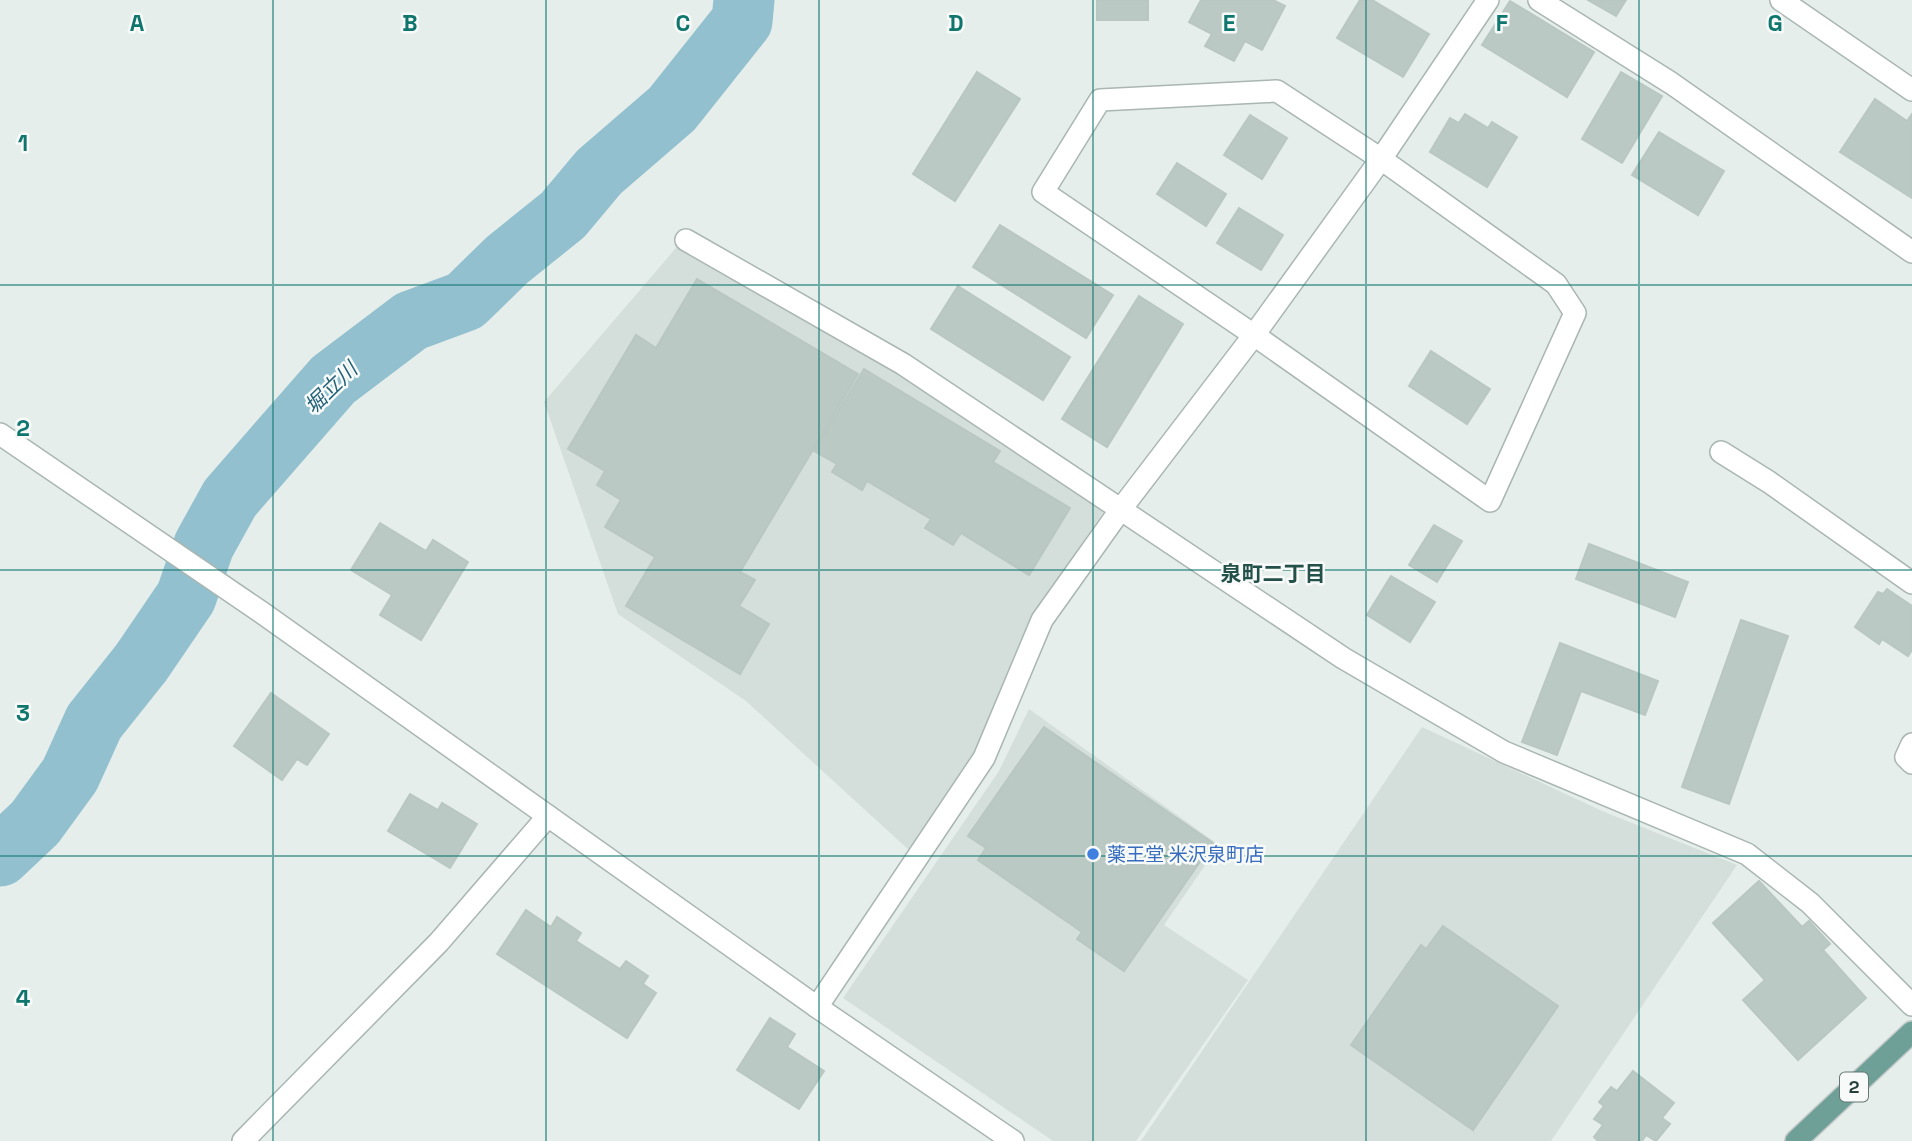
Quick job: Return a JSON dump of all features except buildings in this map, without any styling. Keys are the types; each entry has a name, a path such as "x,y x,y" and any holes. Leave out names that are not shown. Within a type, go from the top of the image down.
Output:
{"main road":[{"name":"2","path":"1796,1141 1912,1032"}],"street":[{"path":"817,1007 984,758 1042,621 1121,509 1254,335 1381,159 1488,0"},
{"path":"1539,0 1671,83 1912,252"},
{"path":"1781,0 1912,90"},
{"path":"1277,91 1381,159 1556,284 1575,313 1490,501 1044,192 1100,100 1277,91"},
{"path":"686,240 902,364 1343,658 1504,752 1747,855 1810,903 1912,1005"},
{"path":"0,434 261,612 817,1007 1013,1141"},
{"path":"1721,452 1769,482 1912,583"},
{"path":"1912,744 1906,757 1912,763"},
{"path":"243,1141 439,942 548,816"}],"shaded area":[{"path":"676,248 897,374 1104,511 1034,615 977,754 910,851 746,701 618,614 544,402"},
{"path":"1029,709 1219,845 1164,925 1248,980 1136,1141 1053,1141 843,998 999,771"},
{"path":"1422,727 1602,811 1737,865 1551,1141 1141,1141"}],"waterway":[{"name":"堀立川","path":"0,856 35,823 70,775 94,722 141,663 186,597 204,545 230,498 333,380 411,321 465,301 507,260 563,215 599,172 672,109 742,21 744,0"}],"place":[{"name":"薬王堂 米沢泉町店","path":"1093,854"}],"district":[{"name":"泉町二丁目","path":"1273,574"}]}
